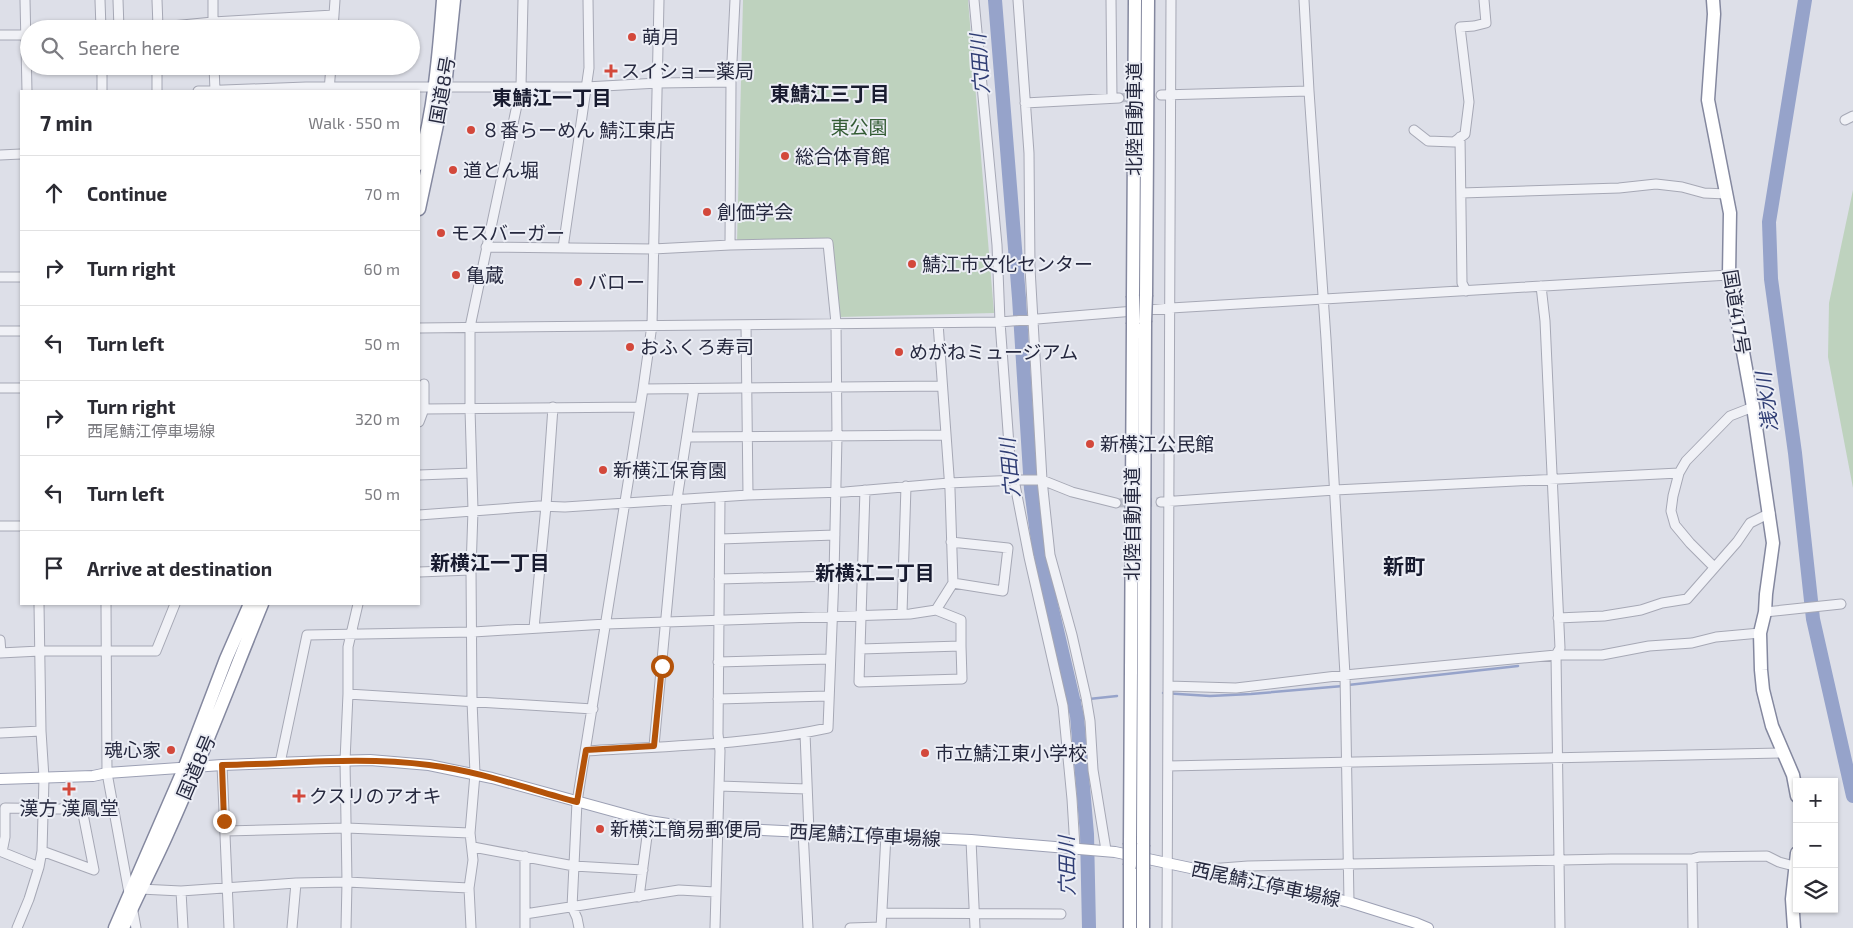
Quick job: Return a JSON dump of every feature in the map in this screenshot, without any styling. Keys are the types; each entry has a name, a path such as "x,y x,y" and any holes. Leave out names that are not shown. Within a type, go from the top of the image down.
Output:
{"highway":[{"name":"国道8号","path":"420,160 439,87 443,0"},
{"name":"国道8号","path":"420,203 454,0"},
{"name":"北陸自動車道","path":"1135,0 1143,928"},
{"name":"北陸自動車道","path":"1139,296 1148,0"},
{"name":"国道417号","path":"1713,0 1714,14 1708,100 1730,213 1729,274 1754,407 1773,543 1765,612 1760,633 1763,690 1772,726 1793,778"},
{"name":"北陸自動車道","path":"1130,928 1139,323"},
{"name":"国道8号","path":"115,928 168,834 226,659 250,605"},
{"name":"国道8号","path":"190,768 262,605"},
{"path":"1794,868 1792,899 1794,928"},
{"name":"国道8号","path":"123,928 134,896"}],"main road":[{"name":"西尾鯖江停車場線","path":"0,779 94,776 107,773 222,765 370,760 429,765 475,774 649,821 681,826 886,835 1102,850 1258,880 1349,902 1428,928"}],"street":[{"path":"25,0 26,20"},
{"path":"100,0 101,20"},
{"path":"118,0 119,20"},
{"path":"156,20 157,0"},
{"path":"213,0 213,20"},
{"path":"334,20 335,0"},
{"path":"471,928 469,888 473,860 470,834 475,774 472,701 473,632 471,570 473,510 470,326 521,86 523,0"},
{"path":"563,248 589,68 588,0"},
{"path":"578,928 577,918 572,907 577,802 652,325 659,0"},
{"path":"730,245 731,82 735,0"},
{"path":"974,0 996,235 1010,459 1017,480 1028,557 1063,706 1076,849"},
{"path":"1018,0 1029,153 1030,268 1034,319 1040,480 1050,555 1072,635 1086,697 1102,850"},
{"path":"1026,103 1116,98 1111,0"},
{"path":"1167,928 1168,686 1165,501 1171,308 1172,0"},
{"path":"1304,0 1345,675 1349,902"},
{"path":"1414,130 1428,141 1454,142 1465,134 1469,102 1460,27 1486,23 1484,0"},
{"path":"279,20 334,15"},
{"path":"0,35 20,35"},
{"path":"27,75 27,90"},
{"path":"103,75 104,90"},
{"path":"156,75 157,90"},
{"path":"214,75 215,90"},
{"path":"330,89 331,75"},
{"path":"276,90 521,86 586,87 658,83 731,82"},
{"path":"1161,95 1309,91"},
{"path":"1460,138 1462,283 1466,291"},
{"path":"0,155 20,154"},
{"path":"1461,193 1619,188 1656,184 1682,187 1704,193 1726,194"},
{"path":"486,247 653,249 828,243 836,323 837,436 828,728 805,733 719,743 586,750"},
{"path":"420,328 1000,322 1171,308 1729,274"},
{"path":"0,277 20,277"},
{"path":"1541,286 1545,321 1560,648 1556,655 1560,928"},
{"path":"936,610 953,583 949,483 938,323"},
{"path":"746,325 748,495"},
{"path":"0,331 20,331"},
{"path":"420,419 424,409 424,384"},
{"path":"643,389 942,386"},
{"path":"0,388 20,388"},
{"path":"654,746 677,499 694,389"},
{"path":"534,628 546,506 553,407"},
{"path":"424,409 640,407"},
{"path":"1714,566 1690,543 1675,525 1671,511 1679,472 1686,461 1730,416 1754,407"},
{"path":"687,437 946,435"},
{"path":"420,475 472,472"},
{"path":"1165,501 1679,472"},
{"path":"420,515 473,510 546,506 565,507 1017,480 1040,480 1072,492 1116,503"},
{"path":"902,613 906,486"},
{"path":"280,763 307,635 473,632 606,624 832,616 861,614 902,613 936,610 961,620 962,678 859,682 861,614 865,490"},
{"path":"715,928 719,786 718,620 720,497"},
{"path":"1558,618 1604,616 1641,610 1662,603 1686,599 1737,542 1750,523 1770,513"},
{"path":"0,526 20,526"},
{"path":"720,539 835,536"},
{"path":"951,542 1008,548 1003,595 953,583"},
{"path":"420,572 471,570"},
{"path":"719,579 834,576"},
{"path":"1765,612 1792,611 1841,604"},
{"path":"17,928 29,899 42,851 44,778 41,731 40,605"},
{"path":"106,605 107,773 134,896 136,928"},
{"path":"0,640 1,653 40,651 156,652 175,605"},
{"path":"346,928 345,761 348,647 358,605"},
{"path":"1168,686 1236,688 1345,675 1556,655 1602,654 1649,646 1692,643 1716,637 1760,633"},
{"path":"860,649 961,646"},
{"path":"718,662 830,659"},
{"path":"348,694 593,709"},
{"path":"718,699 828,696"},
{"path":"0,733 41,731"},
{"path":"805,733 808,928"},
{"path":"1168,766 1784,754"},
{"path":"222,765 229,928"},
{"path":"719,786 807,790"},
{"path":"39,867 2,852 5,808 82,809 94,870 42,851"},
{"path":"639,897 649,821"},
{"path":"225,831 346,828 470,834"},
{"path":"850,928 881,928 886,835"},
{"path":"971,840 975,928"},
{"path":"472,847 574,866 642,870"},
{"path":"525,856 526,928"},
{"path":"1200,870 1248,866 1692,859 1698,857 1767,856 1793,866"},
{"path":"1692,859 1694,928"},
{"path":"134,896 296,883 347,882 469,888"},
{"path":"292,928 296,883"},
{"path":"526,914 679,890 715,892"},
{"path":"181,891 183,928"},
{"path":"882,913 1060,914"}],"green space":[{"name":"東公園","path":"743,0 968,0 994,313 839,317 831,243 737,243"},
{"path":"1853,190 1853,488 1828,357 1829,303"}],"waterway":[{"name":"穴田川","path":"995,0 1019,298 1031,489 1040,557 1077,716 1087,834 1089,928"},
{"name":"浅水川","path":"1805,0 1769,222 1771,279 1795,453 1813,619 1853,796"},
{"path":"1348,685 1518,666"},
{"path":"1163,693 1210,696 1343,686"},
{"path":"1089,699 1117,696"},
{"path":"1074,701 1083,700"}],"tunnel":[{"path":"1119,98 1161,95"},
{"path":"1116,503 1161,502"}],"place":[{"name":"萌月","path":"632,37"},
{"name":"スイショー薬局","path":"611,71"},
{"name":"８番らーめん 鯖江東店","path":"471,130"},
{"name":"総合体育館","path":"785,156"},
{"name":"道とん堀","path":"453,170"},
{"name":"創価学会","path":"707,212"},
{"name":"モスバーガー","path":"441,233"},
{"name":"鯖江市文化センター","path":"912,264"},
{"name":"亀蔵","path":"456,275"},
{"name":"バロー","path":"578,282"},
{"name":"おふくろ寿司","path":"630,347"},
{"name":"めがねミュージアム","path":"899,352"},
{"name":"新横江公民館","path":"1090,444"},
{"name":"新横江保育園","path":"603,470"},
{"name":"魂心家","path":"171,750"},
{"name":"市立鯖江東小学校","path":"925,753"},
{"name":"漢方 漢鳳堂","path":"69,789"},
{"name":"クスリのアオキ","path":"299,796"},
{"name":"新横江簡易郵便局","path":"600,829"}],"district":[{"name":"東鯖江三丁目","path":"830,94"},
{"name":"東鯖江一丁目","path":"552,98"},
{"name":"新横江一丁目","path":"490,563"},
{"name":"新町","path":"1404,567"},
{"name":"新横江二丁目","path":"875,573"}],"route":[{"path":"224,821 222,765 370,760 429,765 492,778 577,802 586,750 654,746 662,666"}]}
